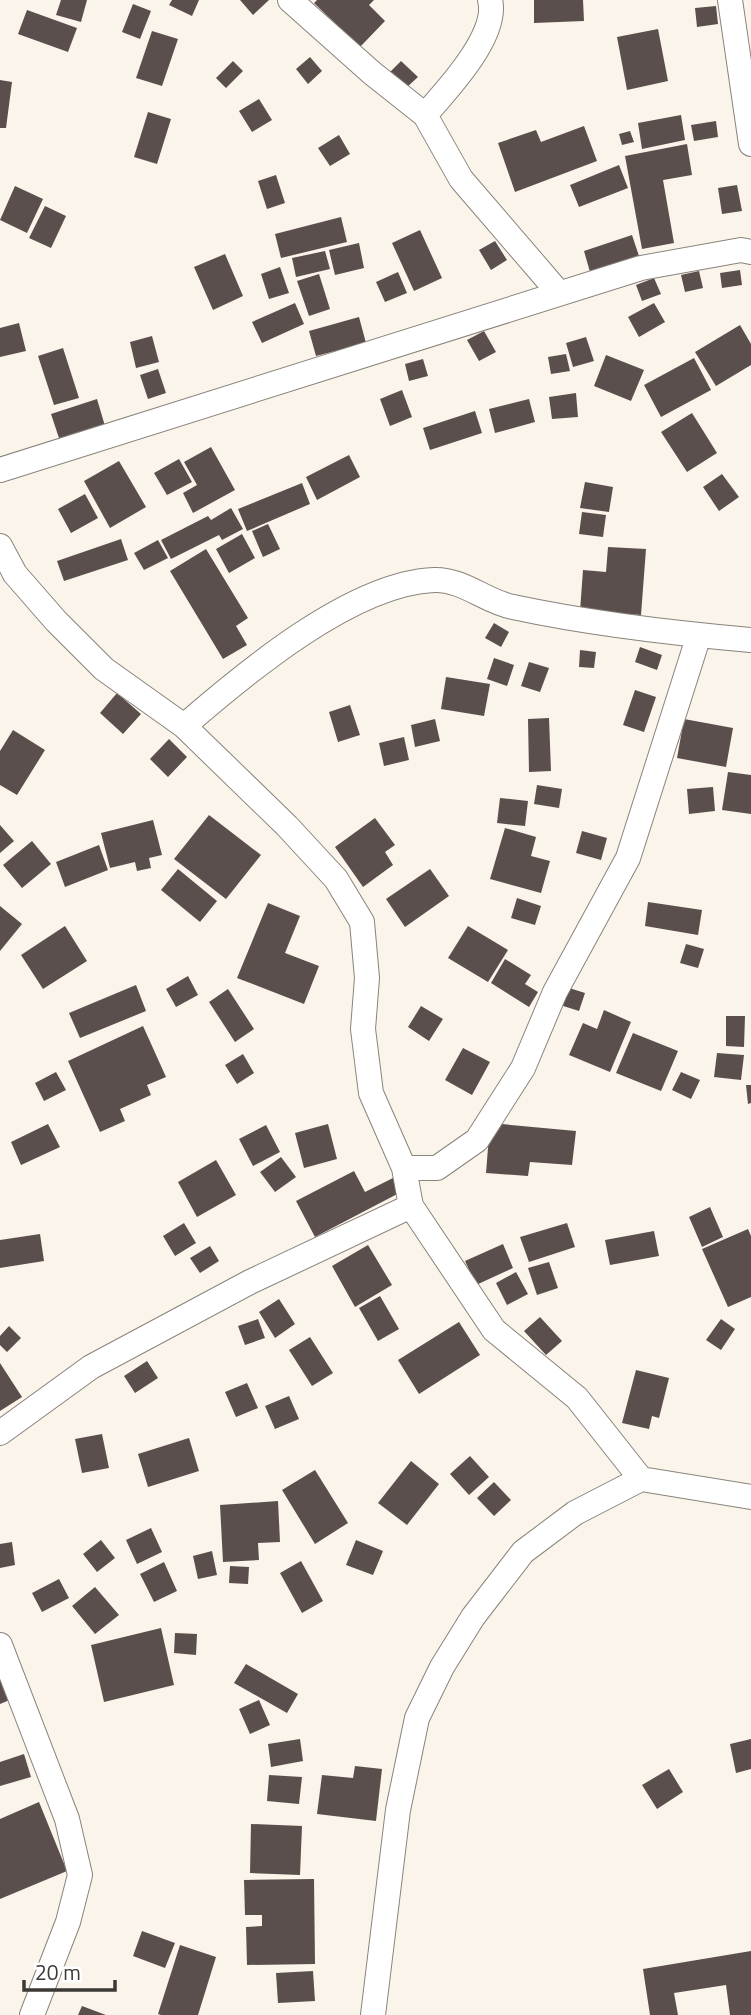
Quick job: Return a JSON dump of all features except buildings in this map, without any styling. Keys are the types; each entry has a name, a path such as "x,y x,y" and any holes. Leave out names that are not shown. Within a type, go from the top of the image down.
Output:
{"street":[{"path":"290,0 372,73 425,115 461,179 559,293"},
{"path":"425,115 451,86 487,32 491,0"},
{"path":"730,0 751,144"},
{"path":"0,470 642,268 741,250 751,253"},
{"path":"0,546 15,574 56,621 104,669 184,726 287,825 336,879 362,922 368,978 363,1029 371,1093 404,1168 411,1206 494,1330 577,1398 641,1479"},
{"path":"184,726 242,676 320,622 357,602 405,585 435,579 471,587 509,607 607,625 751,640"},
{"path":"404,1168 437,1168 477,1140 523,1068 555,992 628,858 699,635"},
{"path":"0,1433 91,1367 250,1282 411,1206"},
{"path":"373,2015 401,1797 417,1718 442,1667 473,1617 523,1552 575,1513 641,1479 751,1497"},
{"path":"0,1645 67,1819 80,1875 68,1922 32,2015"}]}
